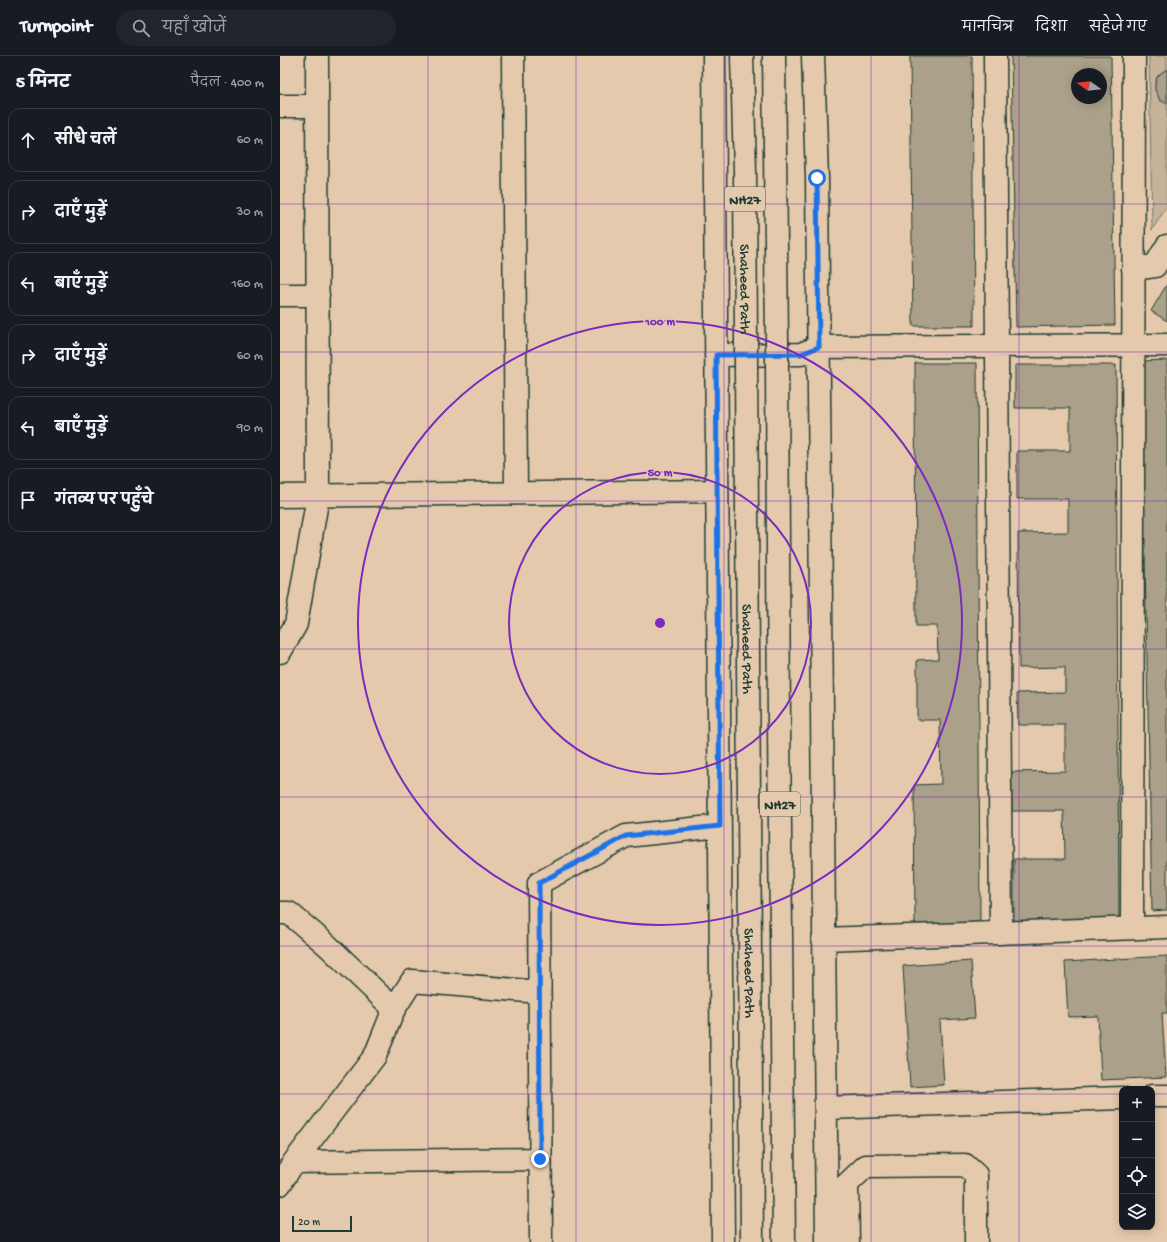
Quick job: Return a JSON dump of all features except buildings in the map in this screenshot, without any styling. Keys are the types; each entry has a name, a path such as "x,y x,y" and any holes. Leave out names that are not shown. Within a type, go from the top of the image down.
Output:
{"main road":[{"path":"280,652 296,624 318,496 317,56"},
{"path":"513,56 516,493"},
{"path":"714,56 724,1242"},
{"name":"Shaheed Path","path":"742,56 745,164 752,1242"},
{"name":"Shaheed Path","path":"774,56 778,366 779,726 784,1242"},
{"path":"813,56 817,178 819,347 823,939 827,1242"},
{"path":"995,56 1001,932"},
{"path":"1132,928 1134,56"},
{"path":"280,106 317,106"},
{"path":"1133,270 1155,266 1167,246"},
{"path":"280,295 318,295"},
{"path":"716,355 801,354 819,347 1167,345"},
{"path":"280,496 717,491"},
{"path":"541,1242 539,883 626,836 720,826"},
{"path":"280,913 289,913 327,945 394,1009"},
{"path":"823,939 1167,926"},
{"path":"280,1184 294,1162 374,1056 394,1009 412,981 539,992"},
{"path":"1155,1096 1167,1096"},
{"path":"826,1108 1119,1098"},
{"path":"294,1162 540,1159"},
{"path":"848,1242 847,1184 866,1166 965,1165 976,1175 976,1242"}],"shaded area":[{"path":"1149,56 1167,56 1167,206 1152,230"}],"route":[{"path":"540,1159 539,883 626,836 720,826 716,355 801,354 819,347 817,178"}]}
